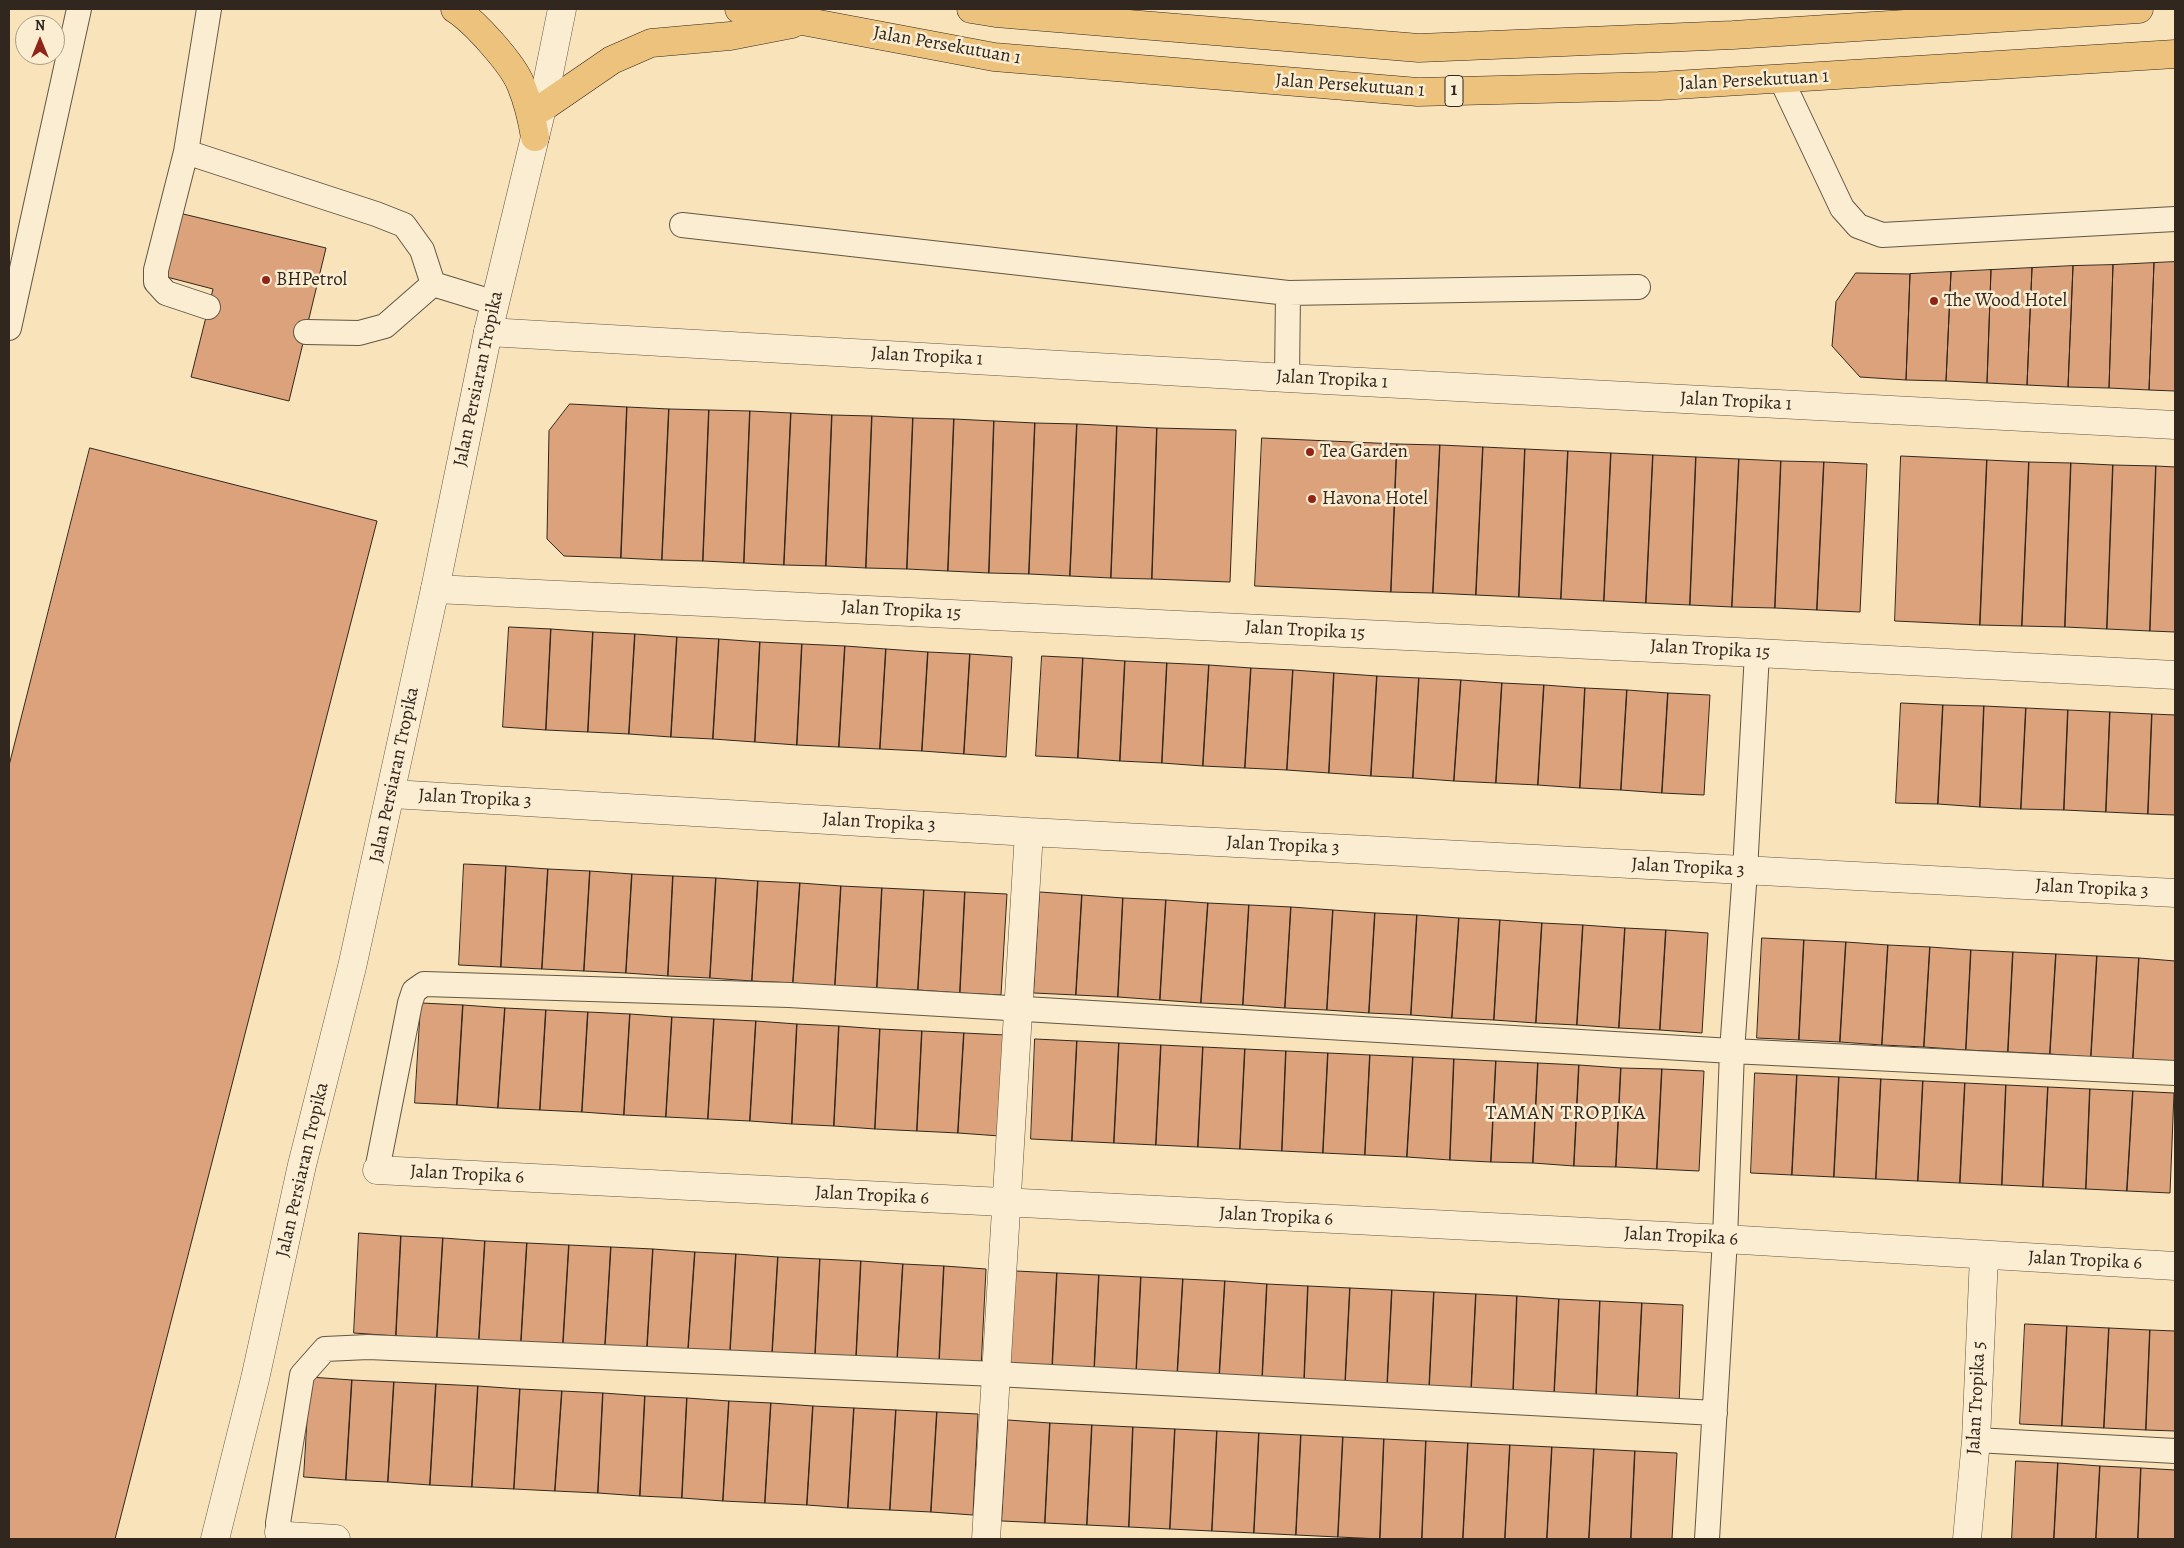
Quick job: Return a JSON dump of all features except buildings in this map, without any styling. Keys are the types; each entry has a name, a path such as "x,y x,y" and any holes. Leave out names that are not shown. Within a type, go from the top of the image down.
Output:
{"highway":[{"path":"455,9 492,43 520,83 530,112 535,137"},
{"name":"Jalan Persekutuan 1","path":"739,9 994,57 1418,92 1659,86 2175,54"},
{"path":"971,9 996,13 1419,48 1734,35 2139,9"},
{"path":"542,108 612,60 651,43 730,36 808,21"}],"street":[{"name":"Jalan Persiaran Tropika","path":"215,1539 257,1369 302,1165 352,967 392,794 488,332 542,108 562,9"},
{"name":"Jalan Tropika 1","path":"488,332 1287,378 2175,425"},
{"name":"Jalan Tropika 15","path":"435,589 1757,652 2175,675"},
{"name":"Jalan Tropika 3","path":"392,794 1028,832 2175,893"},
{"path":"986,1539 1028,832"},
{"name":"Jalan Tropika 6","path":"377,1170 1725,1239 2175,1266"},
{"name":"Jalan Tropika 5","path":"1967,1539 1976,1440 1984,1256"},
{"path":"279,1532 288,1536 336,1539"}],"lane":[{"path":"9,328 79,9"},
{"path":"208,307 166,293 156,282 156,270 186,152 209,9"},
{"path":"1782,79 1842,208 1858,226 1882,235 2175,219"},
{"path":"186,152 376,214 404,225 422,250 433,284"},
{"path":"682,225 1288,293 1638,287"},
{"path":"433,284 495,303"},
{"path":"306,332 359,333 385,326 433,284"},
{"path":"1287,378 1288,293"},
{"path":"1707,1539 1725,1239 1732,1051 1745,871 1757,652"},
{"path":"377,1170 410,1004 414,991 424,984 788,995 1732,1051 2175,1072"},
{"path":"279,1532 278,1523 302,1375 325,1349 368,1347 996,1374 1715,1413"},
{"path":"1976,1440 2175,1451"}],"place":[{"name":"BHPetrol","path":"266,280"},
{"name":"The Wood Hotel","path":"1934,301"},
{"name":"Tea Garden","path":"1310,452"},
{"name":"Havona Hotel","path":"1312,499"}],"district":[{"name":"TAMAN TROPIKA","path":"1566,1114"}]}
